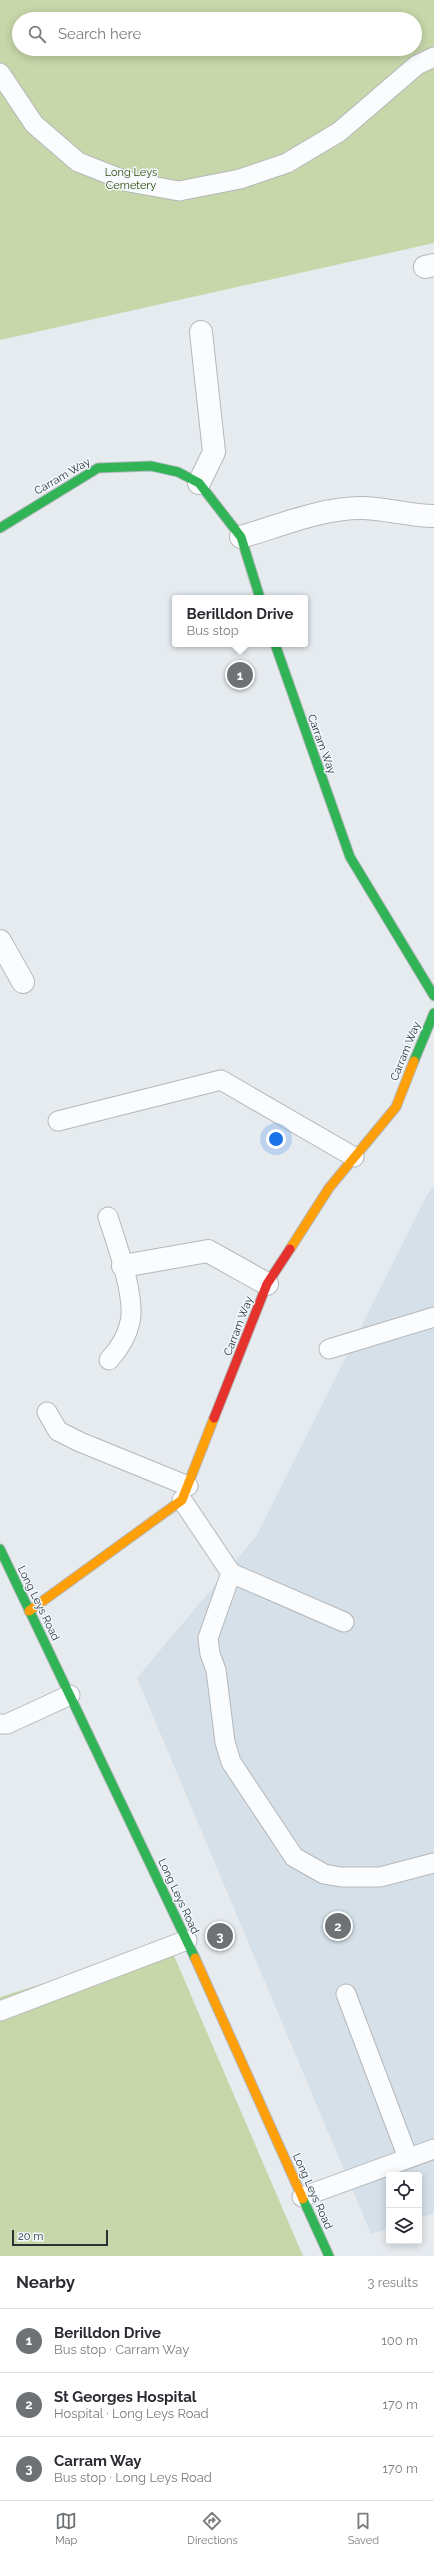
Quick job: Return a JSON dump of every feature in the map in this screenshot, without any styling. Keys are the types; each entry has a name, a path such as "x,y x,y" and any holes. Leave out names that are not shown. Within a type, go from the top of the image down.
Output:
{"street":[{"path":"199,483 214,452 201,332"},
{"name":"Carram Way","path":"0,528 98,468 151,466 178,472 199,483 241,537 259,595"},
{"path":"241,537 316,514 360,508 412,516 434,516"},
{"name":"Carram Way","path":"276,647 350,857 434,996"},
{"path":"0,941 23,982"},
{"name":"Carram Way","path":"185,1493 267,1284 329,1188 396,1107 434,1012"},
{"path":"123,1266 208,1252 267,1284"},
{"path":"29,1611 185,1493"},
{"name":"Long Leys Road","path":"0,1549 187,1940 329,2256"}],"lane":[{"path":"0,73 34,124 78,162 129,182 179,191 240,180 286,163 338,132 417,65 434,57"},
{"path":"58,1121 221,1080 354,1157"},
{"path":"108,1217 123,1266 130,1307 130,1322 120,1348 110,1360"},
{"path":"329,1349 434,1317"},
{"path":"47,1412 58,1431 185,1493 231,1573 344,1622"},
{"path":"231,1573 208,1638 210,1654 216,1670 225,1742 231,1762 294,1857 324,1874 341,1877 380,1877 434,1862"},
{"path":"0,1724 7,1724 70,1696"},
{"path":"0,2011 187,1940"},
{"path":"346,1994 408,2158"},
{"path":"302,2197 434,2148"}],"shaded area":[{"path":"434,1186 434,2213 422,2217 422,2172 386,2172 386,2229 371,2234 137,1678 257,1535 427,1195"}],"green space":[{"name":"Long Leys Cemetery","path":"0,0 434,0 434,243 0,340"},
{"path":"169,1944 303,2256 0,2256 0,1997"}],"traffic: fast":[{"path":"0,528 98,468 151,466 178,472 199,483 241,537 259,595"},
{"path":"276,647 350,857 434,996"},
{"path":"414,1061 434,1013"},
{"path":"0,1549 195,1958"},
{"path":"303,2199 329,2256"}],"traffic: slow":[{"path":"290,1249 329,1188 396,1107 414,1061"},
{"path":"29,1611 182,1500 214,1418"},
{"path":"195,1958 303,2199"}],"traffic: jam":[{"path":"214,1418 267,1284 290,1249"}],"place":[{"name":"Berilldon Drive","path":"240,675"},
{"name":"St Georges Hospital","path":"338,1926"},
{"name":"Carram Way","path":"220,1936"}]}
